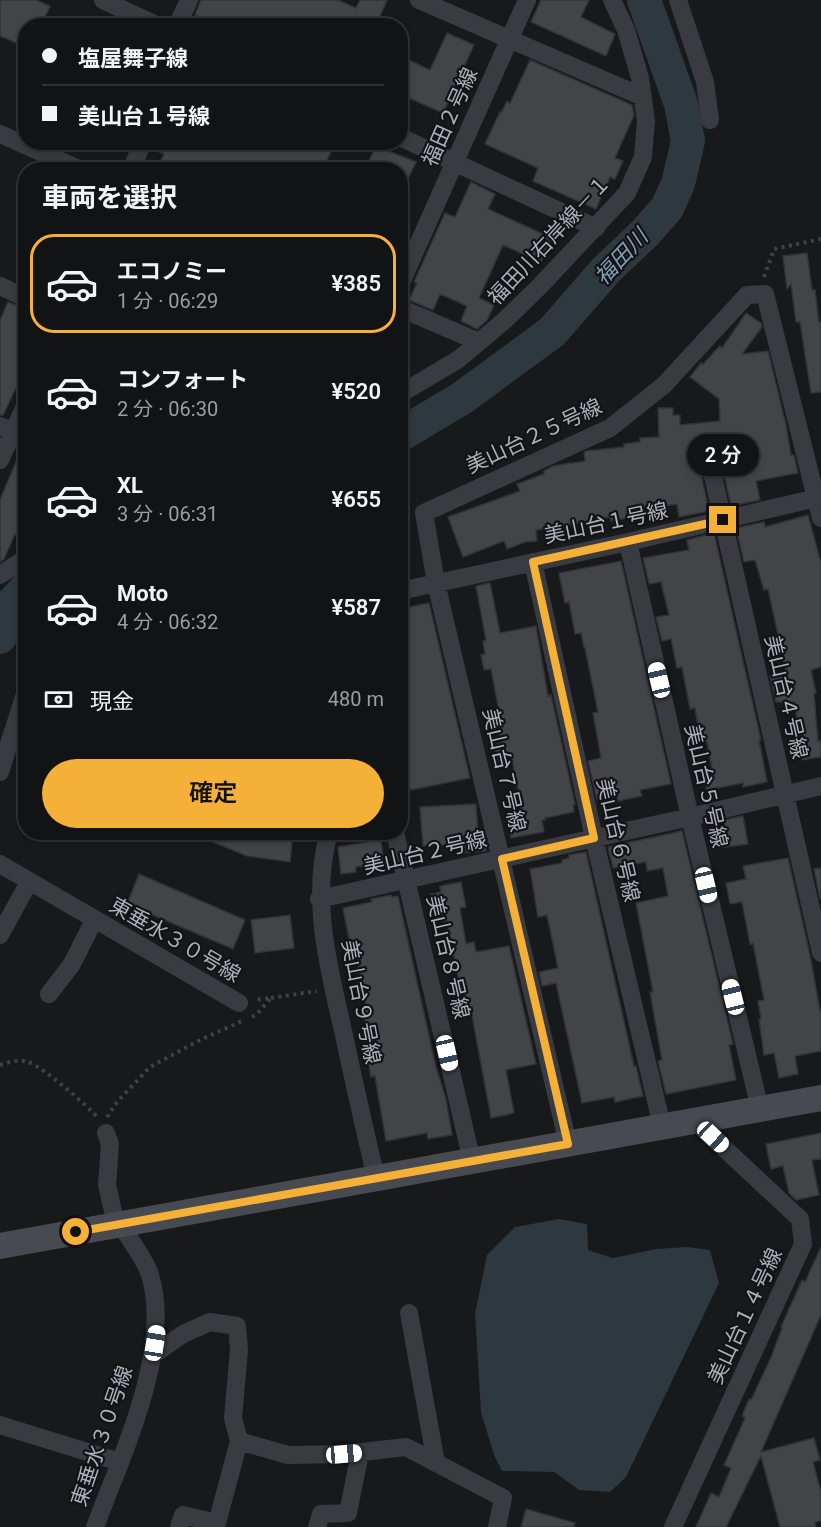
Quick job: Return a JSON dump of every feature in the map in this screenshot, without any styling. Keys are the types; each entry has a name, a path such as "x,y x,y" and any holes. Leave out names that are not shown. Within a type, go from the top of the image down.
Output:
{"street":[{"path":"103,0 141,18"},
{"path":"181,18 189,0"},
{"path":"419,0 643,97"},
{"name":"福田２号線","path":"408,267 527,0"},
{"name":"福田川右岸線－１","path":"408,389 459,359 526,300 627,193 643,158 646,121 640,78 626,30 612,0"},
{"path":"678,0 705,82 710,120"},
{"path":"0,134 18,142"},
{"path":"408,141 596,228"},
{"path":"36,150 63,162"},
{"path":"0,286 18,294"},
{"path":"757,295 765,294 819,498 821,518"},
{"name":"美山台２５号線","path":"436,583 424,513 610,428 664,385 747,295 757,295"},
{"path":"408,311 479,342"},
{"path":"0,460 13,431"},
{"name":"美山台４号線","path":"710,463 821,953"},
{"name":"美山台１号線","path":"408,589 819,498"},
{"name":"美山台５号線","path":"628,542 690,817 760,1109"},
{"name":"美山台６号線","path":"533,562 594,838 662,1126"},
{"path":"1,574 18,563"},
{"name":"美山台７号線","path":"436,583 568,1144"},
{"path":"0,772 18,716"},
{"name":"美山台２号線","path":"319,899 821,786"},
{"name":"美山台９号線","path":"327,840 322,856 319,899 333,989 376,1178"},
{"name":"美山台８号線","path":"397,840 472,1161"},
{"name":"東垂水３０号線","path":"0,864 238,1003"},
{"path":"0,935 29,882"},
{"path":"48,994 72,964 94,920"},
{"path":"0,1246 821,1098"},
{"name":"美山台１４号線","path":"674,1527 803,1244 800,1219 695,1121"},
{"name":"東垂水３０号線","path":"95,1527 140,1410 157,1331 150,1274 118,1224 108,1185 110,1144 104,1128"},
{"path":"409,1313 436,1463"},
{"path":"153,1355 183,1334 210,1322 237,1326 239,1350 233,1418 239,1441 217,1523 183,1515 179,1527"},
{"path":"0,1425 120,1462"},
{"path":"239,1441 288,1455 360,1452 406,1447 503,1498 497,1527"},
{"path":"317,1527 321,1514 348,1513 360,1452"}],"path":[{"path":"757,295 774,249 821,239"},
{"name":"東垂水３０号線","path":"238,1003 333,989"},
{"path":"104,1128 117,1102 150,1067 198,1041 257,1014 271,998"},
{"path":"0,1065 19,1060 34,1065 82,1101 94,1114"}],"shaded area":[{"path":"559,1219 587,1224 588,1250 613,1258 656,1249 687,1247 710,1250 719,1283 626,1477 610,1492 579,1490 554,1472 502,1471 494,1455 481,1412 475,1314 487,1255 515,1227"}],"building":[{"path":"0,0 36,0 50,6 45,18 18,18 18,44 0,36"},
{"path":"201,0 338,0 356,8 360,0 387,0 379,18 201,18 195,15"},
{"path":"541,0 589,0 581,17 615,34 606,56 531,22"},
{"path":"447,33 474,45 443,113 408,98 408,60 430,70"},
{"path":"530,60 632,105 634,115 615,158 623,161 615,179 610,177 596,209 533,181 538,168 485,144 500,112 507,101 510,103"},
{"path":"154,150 332,150 326,162 160,162 164,154"},
{"path":"374,150 386,150 416,162 408,179 408,162 368,162"},
{"path":"471,182 495,194 488,209 552,238 541,262 503,245 479,298 494,305 487,320 477,329 461,321 467,306 440,294 433,310 409,300 417,283 414,282 445,213 455,217"},
{"path":"807,253 812,290 815,290 819,322 821,322 821,392 811,393 800,322 796,322 791,284 787,289 783,256"},
{"path":"8,302 18,306 18,384 3,415 0,415 0,320"},
{"path":"746,313 761,323 762,327 742,354 768,351 791,455 794,455 798,473 756,481 760,500 731,506 721,460 714,453 707,452 702,455 699,465 709,511 679,517 677,504 626,512 627,518 611,521 610,517 536,530 537,541 525,542 507,549 504,541 463,557 448,517 520,491 517,484 544,474 544,471 553,466 585,461 584,452 586,451 624,447 624,444 640,442 640,438 659,437 658,408 673,408 673,415 680,415 680,425 720,421 719,399 690,377 701,363 703,364 720,346 722,348"},
{"path":"18,457 18,535 15,534 4,559 0,562 0,500"},
{"path":"808,515 821,563 821,667 811,670 816,693 814,694 821,757 802,760 795,702 776,702 770,676 787,676 768,589 764,590 755,560 744,562 736,528 764,522 765,527"},
{"path":"714,533 761,740 759,740 767,782 743,787 743,783 707,790 704,775 713,773 707,742 701,743 695,708 690,709 682,667 677,668 671,639 662,641 656,617 669,615 661,582 649,584 643,558 689,550 687,540"},
{"path":"621,561 671,784 640,790 642,796 618,801 617,796 597,800 588,761 601,758 593,713 598,712 581,633 575,634 569,602 565,603 559,573"},
{"path":"490,583 500,633 536,626 548,696 551,695 575,804 573,805 574,812 542,820 544,832 511,838 507,820 521,817 519,804 521,804 512,759 497,762 494,745 501,743 497,722 501,722 491,669 484,670 481,655 485,654 483,641 486,640 476,586"},
{"path":"429,603 470,778 410,790 408,780 408,607"},
{"path":"476,804 478,835 484,835 486,851 460,853 459,844 423,846 420,807"},
{"path":"743,816 748,844 719,848 715,828 725,827 724,820"},
{"path":"682,831 733,1044 729,1045 736,1080 666,1094 658,1061 662,1060 650,992 653,992 636,903 668,896 663,868 647,871 646,862 613,868 608,847"},
{"path":"208,840 292,840 290,862 247,856"},
{"path":"381,840 384,863 356,867 356,872 341,874 338,847"},
{"path":"586,852 634,1066 636,1066 643,1096 615,1102 614,1097 582,1103 556,983 542,986 539,972 558,968 547,915 538,917 530,869 562,863 562,860 569,858 569,855"},
{"path":"788,858 821,1016 821,1051 795,1056 798,1074 779,1078 774,1053 764,1055 758,1001 764,1000 742,902 730,904 726,883 746,879 743,866"},
{"path":"821,868 821,899 820,899 814,869"},
{"path":"139,874 245,920 233,949 127,904"},
{"path":"461,882 466,907 460,908 466,944 474,942 476,952 509,946 536,1064 506,1070 514,1113 491,1118 471,1010 468,1010 463,986 460,986 447,921 443,922 441,911 434,913 431,894 441,892 440,886"},
{"path":"391,895 392,897 398,896 436,1067 446,1099 452,1135 428,1139 427,1133 386,1141 375,1076 371,1077 365,1044 369,1043 362,1007 366,1006 354,943 350,944 343,908"},
{"path":"290,915 294,948 255,953 251,920"},
{"path":"821,1133 821,1159 812,1160 819,1195 796,1200 789,1193 783,1166 771,1169 766,1144"},
{"path":"821,1247 821,1315 761,1452 814,1438 820,1460 813,1462 821,1492 821,1521 815,1522 816,1527 780,1527 761,1456 726,1527 696,1527 711,1493 719,1497 731,1468 724,1465 745,1418 742,1416 772,1355 781,1327 802,1280 805,1282"},
{"path":"526,1509 575,1523 574,1527 521,1527"}],"waterway":[{"name":"福田川","path":"408,430 462,398 552,332 606,270 645,233 667,208 678,184 688,141 681,104 644,0"},
{"name":"福田川","path":"0,637 7,609 18,597"}],"route":[{"path":"76,1232 568,1144 502,859 594,838 533,562 723,520"}]}
